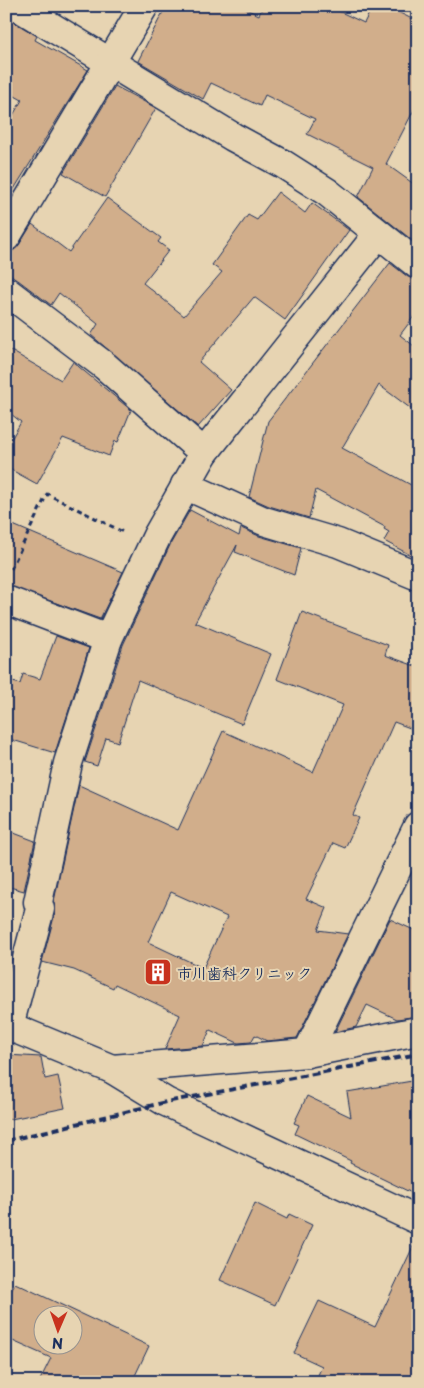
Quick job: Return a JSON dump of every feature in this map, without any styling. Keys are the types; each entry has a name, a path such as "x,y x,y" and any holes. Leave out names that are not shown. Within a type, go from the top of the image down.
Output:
{"street":[{"path":"17,6 327,192 418,265"},
{"path":"6,237 144,6"},
{"path":"378,234 204,453 152,546 108,639 68,763 38,902 40,909 8,1026 112,1069 166,1102 418,1220"},
{"path":"6,290 106,366 204,453"},
{"path":"185,485 264,521 338,543 418,576"},
{"path":"6,600 108,639"},
{"path":"307,1052 418,826"},
{"path":"112,1069 307,1052 418,1031"}],"path":[{"path":"10,570 47,494 152,546"}],"building":[{"path":"166,6 239,6 259,15 263,6 328,6 364,23 373,6 386,6 418,22 418,102 386,164 418,187 418,245 358,197 373,167 307,134 315,119 265,95 260,106 211,83 203,99 138,61"},
{"path":"6,17 37,36 35,40 88,70 6,202 6,127 22,100 6,91"},
{"path":"115,86 156,108 105,197 63,173"},
{"path":"278,192 305,213 312,203 349,230 285,320 254,297 199,362 231,390 198,427 91,335 98,324 59,293 51,305 6,271 6,253 13,251 19,245 32,224 69,252 107,198 161,238 158,242 169,250 143,283 184,316 222,272 212,265 248,215 257,220"},
{"path":"390,263 408,277 418,280 418,311 400,335 418,349 418,414 379,385 342,448 413,486 418,476 418,559 384,541 389,532 384,529 385,527 316,490 309,518 269,506 249,497 268,421"},
{"path":"6,348 61,380 73,362 131,410 118,442 115,441 109,456 63,438 37,484 6,467 6,448 21,422 6,410"},
{"path":"190,510 239,536 241,528 259,536 301,548 294,575 235,552 237,545 195,622 271,654 242,724 138,680 118,742 106,738 97,766 85,762 123,645 171,543"},
{"path":"6,522 123,572 100,619 6,585"},
{"path":"302,612 388,645 385,655 418,667 418,731 394,722 353,815 359,818 345,848 333,843 306,899 327,908 318,930 348,934 297,1038 267,1041 255,1035 251,1042 238,1043 210,1030 203,1046 165,1049 180,1015 115,984 113,988 74,970 42,962 55,913 54,901 79,785 178,830 223,731 313,772 343,705 277,679","holes":["171,892 227,917 203,968 148,942"]},
{"path":"56,636 89,648 55,753 6,738 6,680 20,684 23,674 40,679"},
{"path":"6,830 35,841 24,891 6,886"},
{"path":"390,919 418,932 418,1016 397,1019 367,1005 356,1027 335,1032"},
{"path":"6,1055 41,1057 45,1079 58,1076 65,1108 6,1120"},
{"path":"418,1080 418,1196 295,1134 299,1125 294,1123 307,1096 351,1117 347,1092"},
{"path":"255,1203 287,1219 289,1214 312,1225 275,1305 220,1280"},
{"path":"418,1236 418,1382 315,1382 322,1366 294,1353 319,1301 375,1327"},
{"path":"15,1283 64,1306 32,1306 32,1350 6,1338 6,1301"},
{"path":"82,1314 149,1346 132,1382 39,1382 51,1358 46,1356 82,1356"}],"railway":[{"path":"6,1141 166,1102 418,1054"}],"place":[{"name":"市川歯科クリニック","path":"158,972"}]}
